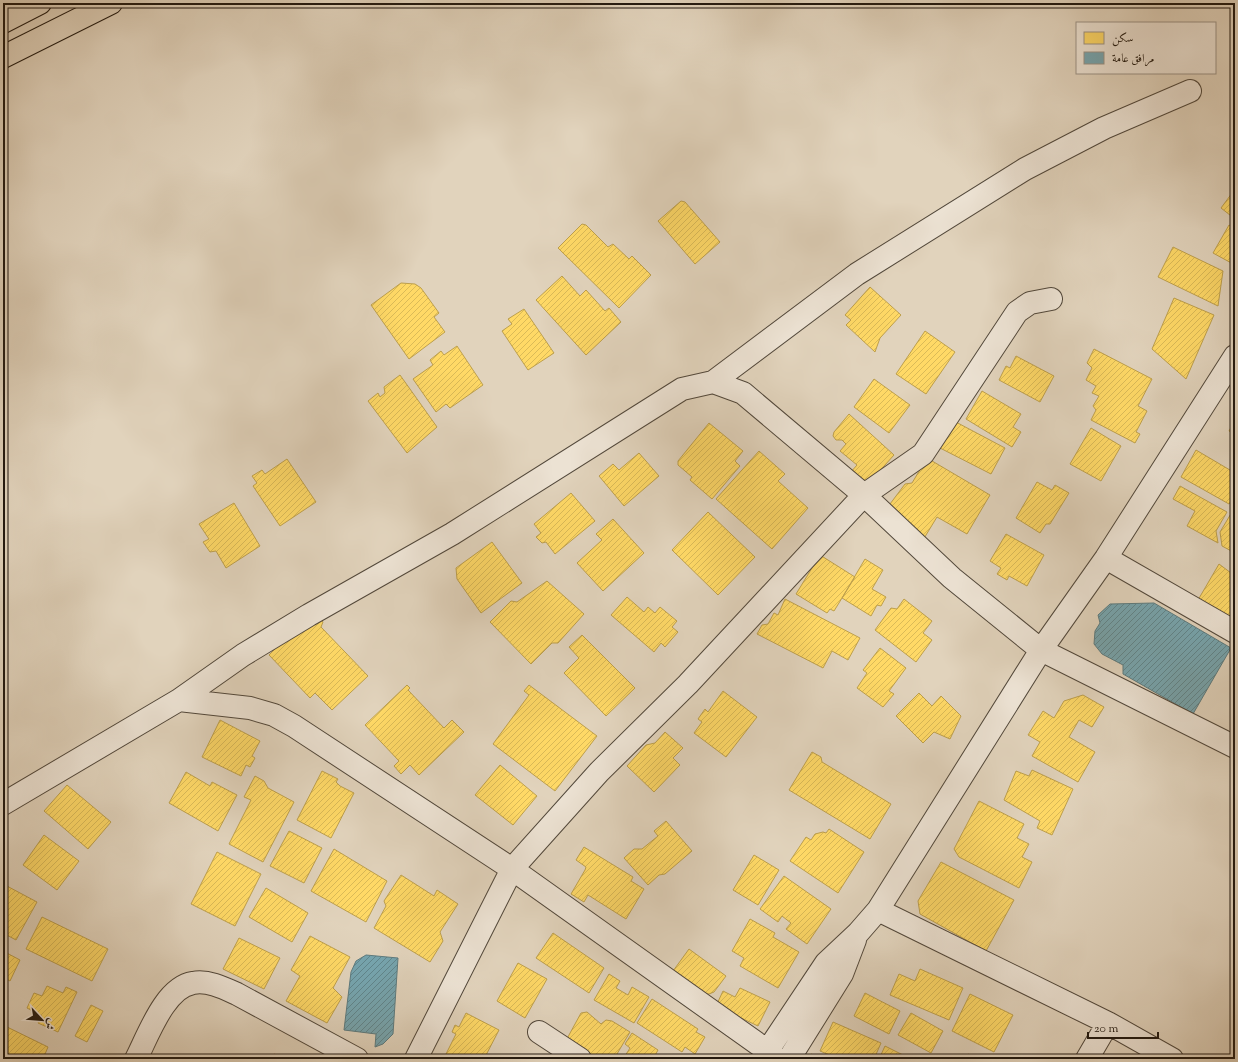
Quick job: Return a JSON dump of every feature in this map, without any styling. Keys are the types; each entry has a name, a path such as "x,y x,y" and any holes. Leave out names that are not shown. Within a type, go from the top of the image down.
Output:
{"highway":[{"path":"3,22 40,3"},
{"path":"3,58 111,3"}],"street":[{"path":"3,804 179,700 243,655 452,534 682,389 713,382 856,274 1025,169 1104,128 1190,91"},
{"path":"416,1059 512,869 599,772 688,684 864,495 923,454 1017,312 1030,304 1051,299"},
{"path":"179,700 250,708 274,715 294,726 512,869 770,1056 826,963 858,933 878,910 1041,650 1106,558 1235,356"},
{"path":"713,382 743,393 864,495 952,578 1041,650 1235,747"},
{"path":"1106,558 1235,632"},
{"path":"878,910 1108,1023 1172,1059"},
{"path":"789,1059 842,974 858,933"},
{"path":"136,1059 164,1004 174,993 183,987 192,983 201,982 219,986 237,994 357,1059"},
{"path":"1086,1059 1108,1023"},
{"path":"539,1032 580,1059"}],"building: سكن":[{"path":"1235,189 1235,219 1221,208"},
{"path":"681,201 685,202 720,242 695,264 658,221"},
{"path":"582,224 586,225 608,247 613,244 629,259 632,256 651,275 619,308 558,248"},
{"path":"1229,225 1235,228 1235,265 1213,253"},
{"path":"1173,247 1223,271 1218,306 1158,277"},
{"path":"562,276 580,296 586,290 605,311 609,308 621,322 586,355 536,300"},
{"path":"401,283 415,284 421,288 439,313 434,317 445,332 409,359 371,305"},
{"path":"870,287 901,315 880,338 875,352 846,325 851,320 845,315"},
{"path":"1174,298 1214,315 1186,379 1152,349"},
{"path":"524,309 554,353 528,370 502,331 512,324 508,319"},
{"path":"925,331 955,352 926,394 896,374"},
{"path":"457,346 483,385 450,408 446,404 436,412 413,379 433,365 430,360 441,351 444,355"},
{"path":"1094,349 1152,379 1138,406 1147,411 1136,432 1140,434 1135,443 1091,420 1096,410 1093,406 1099,396 1092,393 1096,386 1086,380 1092,368 1087,363"},
{"path":"1016,356 1054,376 1040,402 999,380 1006,366 1010,368"},
{"path":"400,375 437,427 407,453 368,401 378,393 380,397 385,393 384,387"},
{"path":"874,379 910,405 889,433 854,407"},
{"path":"982,391 1021,414 1013,427 1021,432 1012,447 966,419"},
{"path":"849,414 894,455 866,486 850,473 857,465 840,451 846,444 842,440 836,440 833,436 834,432"},
{"path":"1235,420 1235,434 1229,431"},
{"path":"954,421 1005,448 991,474 940,448"},
{"path":"709,423 743,451 735,461 740,466 712,499 690,480 692,477 678,465 678,461"},
{"path":"1091,428 1121,446 1101,481 1070,464"},
{"path":"1196,450 1235,473 1235,494 1229,504 1181,477"},
{"path":"759,451 785,474 778,481 808,508 772,549 716,499"},
{"path":"639,453 659,476 624,506 599,476 613,464 619,470"},
{"path":"927,458 990,495 967,534 937,517 923,540 884,512 905,484 912,483"},
{"path":"287,459 316,502 280,526 253,486 257,483 252,476 262,470 265,474"},
{"path":"1037,482 1052,490 1055,485 1069,493 1050,524 1046,524 1040,533 1016,518"},
{"path":"1180,486 1227,512 1216,531 1218,543 1187,526 1195,511 1173,499"},
{"path":"571,493 595,521 555,554 546,542 542,543 536,537 541,533 534,524"},
{"path":"234,503 260,546 226,568 216,551 210,552 203,542 209,539 199,524"},
{"path":"1235,507 1235,553 1222,546 1220,532"},
{"path":"708,512 755,557 718,595 672,550"},
{"path":"613,519 644,553 603,591 577,563 602,540 596,534"},
{"path":"1006,534 1044,555 1027,586 1009,576 1007,580 997,574 1001,568 990,561"},
{"path":"492,542 522,583 481,613 457,579 456,568"},
{"path":"820,555 855,577 834,611 830,609 827,613 796,594"},
{"path":"865,559 883,570 872,589 886,597 881,606 877,605 871,616 842,598"},
{"path":"1219,564 1235,576 1235,620 1198,600"},
{"path":"547,581 584,614 558,643 552,643 531,664 490,622 511,601 517,602"},
{"path":"627,597 644,612 648,607 655,613 660,607 677,621 672,627 678,632 665,647 661,643 654,652 611,615"},
{"path":"785,599 860,638 848,660 832,651 823,668 757,634 762,625 768,624 774,613 778,615"},
{"path":"904,599 932,621 923,633 932,640 916,662 875,630 891,608 897,609"},
{"path":"317,615 323,622 321,627 368,676 332,710 315,693 310,698 269,655 283,641"},
{"path":"582,635 635,688 606,716 564,673 579,658 569,647"},
{"path":"880,648 906,668 889,691 894,694 883,707 857,688 867,673 863,670"},
{"path":"407,685 410,688 408,690 444,728 452,720 464,732 419,775 410,765 401,774 394,766 399,761 365,725"},
{"path":"529,685 597,736 555,791 493,744 529,695 524,691"},
{"path":"723,691 757,717 726,757 694,733 702,722 698,719 705,709 708,712"},
{"path":"919,693 932,706 941,696 961,716 950,739 934,732 923,743 896,716"},
{"path":"1083,695 1104,707 1092,727 1079,720 1069,737 1095,752 1078,782 1032,756 1040,742 1028,735 1043,711 1054,718 1064,701"},
{"path":"220,720 260,741 252,756 255,758 250,767 246,765 241,776 202,757"},
{"path":"665,732 683,748 673,758 680,765 654,792 627,766 646,745 655,743"},
{"path":"812,752 821,757 822,762 891,804 870,839 789,790"},
{"path":"500,765 537,796 513,825 475,795"},
{"path":"1032,770 1073,789 1052,835 1037,828 1040,821 1004,800 1016,771 1029,776"},
{"path":"322,771 338,779 336,782 340,786 354,793 331,838 297,820"},
{"path":"186,772 210,786 212,782 237,795 218,831 169,803"},
{"path":"255,776 264,781 268,788 294,802 263,862 229,844 251,800 244,797"},
{"path":"67,785 111,822 88,849 44,811"},
{"path":"979,801 1024,824 1017,838 1029,844 1022,857 1032,862 1019,888 959,857 954,849"},
{"path":"666,821 692,851 665,874 659,875 648,885 624,858 634,849 642,849 658,836 654,831"},
{"path":"829,829 864,852 838,893 790,861 806,837 811,840 815,834 823,832 826,833"},
{"path":"289,831 322,848 304,883 270,866"},
{"path":"44,835 79,861 57,890 23,865"},
{"path":"584,847 633,877 631,881 644,889 626,919 588,895 584,902 571,894 586,867 576,860"},
{"path":"334,849 387,881 366,922 311,891"},
{"path":"217,852 261,874 235,926 191,904"},
{"path":"754,855 779,870 758,905 733,890"},
{"path":"941,862 1014,900 986,951 920,914 918,901"},
{"path":"401,875 434,896 437,890 458,904 440,932 443,941 430,962 374,928 386,906 384,901"},
{"path":"784,876 831,909 807,944 786,929 791,923 782,916 778,922 760,909"},
{"path":"5,885 37,902 16,940 3,933 3,888"},
{"path":"266,888 308,913 292,942 249,917"},
{"path":"42,917 108,949 92,981 26,949"},
{"path":"750,919 775,933 773,937 799,952 778,988 740,966 744,958 732,951"},
{"path":"553,933 604,968 589,993 536,958"},
{"path":"310,936 350,957 333,988 342,997 327,1023 286,1001 300,976 291,970"},
{"path":"239,938 280,958 264,989 223,969"},
{"path":"689,949 726,976 714,992 709,994 702,993 673,971"},
{"path":"3,951 20,960 10,981 3,977"},
{"path":"518,963 547,979 525,1018 497,1001"},
{"path":"920,969 963,988 949,1020 890,995 899,974 915,981"},
{"path":"609,974 620,981 616,988 628,995 632,987 649,997 634,1023 594,1000"},
{"path":"47,986 63,993 66,987 77,992 58,1032 38,1023 42,1016 27,1008 34,993 42,996"},
{"path":"740,988 770,1002 758,1026 716,1006 723,991 735,997"},
{"path":"865,993 900,1011 889,1034 854,1016"},
{"path":"970,994 1013,1015 994,1052 952,1031"},
{"path":"652,999 698,1029 696,1032 705,1037 695,1054 685,1047 682,1052 637,1023"},
{"path":"91,1005 103,1011 87,1042 75,1036"},
{"path":"587,1012 601,1024 606,1020 612,1021 630,1032 614,1059 586,1059 563,1046 581,1013"},
{"path":"466,1013 499,1030 484,1059 435,1059 437,1055 444,1058 456,1034 452,1032 455,1025 459,1027"},
{"path":"911,1013 943,1031 931,1053 898,1035"},
{"path":"833,1022 881,1043 874,1059 839,1059 820,1051"},
{"path":"3,1025 48,1047 43,1059 3,1059"},
{"path":"632,1033 658,1050 653,1059 623,1059 630,1048 625,1044"},
{"path":"885,1046 911,1059 879,1059"},
{"path":"274,1054 285,1059 272,1059"},
{"path":"811,1054 823,1059 809,1059"},
{"path":"968,1054 979,1059 966,1059"}],"building: مرافق عامة":[{"path":"1154,603 1231,648 1193,714 1123,674 1123,665 1102,654 1094,644 1095,631 1100,623 1098,615 1110,604"},
{"path":"366,955 398,958 393,1034 383,1044 375,1047 376,1034 344,1030 351,972 356,961"}]}
